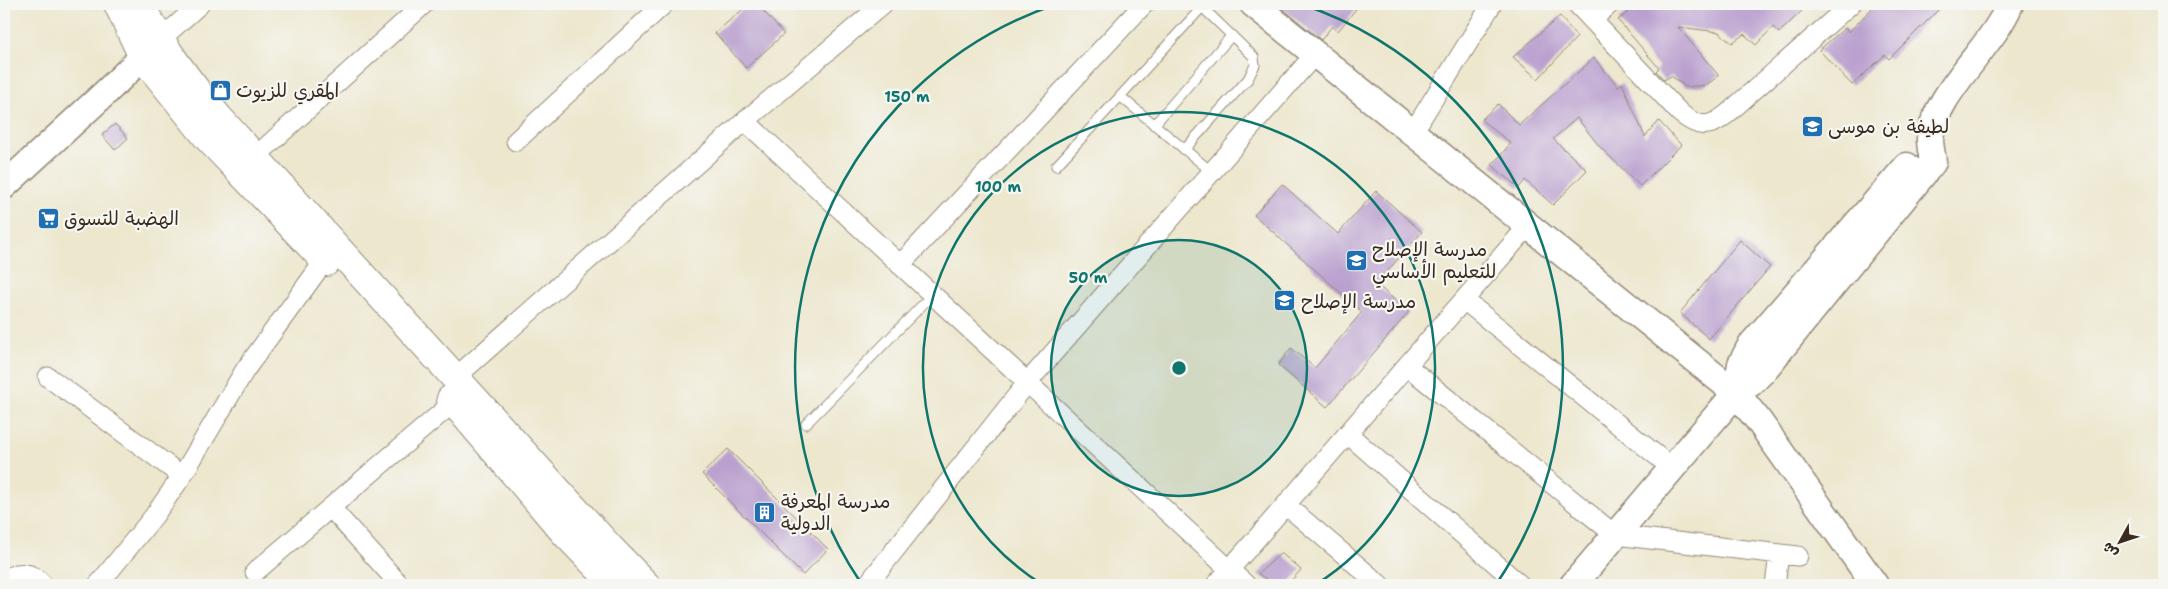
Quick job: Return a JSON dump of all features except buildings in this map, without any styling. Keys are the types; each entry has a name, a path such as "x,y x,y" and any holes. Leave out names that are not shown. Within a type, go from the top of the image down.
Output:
{"main road":[{"path":"118,4 151,49 208,137 324,260 455,390 646,585"},
{"path":"140,4 151,49 189,82 255,157 455,390 564,532 615,585"}],"street":[{"path":"4,186 200,4"},
{"path":"255,157 424,4"},
{"path":"516,141 664,4"},
{"path":"255,572 331,508 455,390 745,121 883,4"},
{"path":"900,265 1144,4"},
{"path":"1253,4 1736,393 1758,420 1875,585"},
{"path":"1413,132 1492,4"},
{"path":"1577,4 1680,113 1691,122 1704,125 1717,122 1727,114 1851,4"},
{"path":"1592,20 1610,4"},
{"path":"1573,585 1736,393 1741,364 1751,345 1931,150 1934,123 1945,98 1985,47 2006,15 2010,4"},
{"path":"866,585 1027,383 1316,53"},
{"path":"745,121 1246,585"},
{"path":"1216,585 1529,226"},
{"path":"98,585 137,540 182,476 245,370 324,260"},
{"path":"1464,300 1672,468"},
{"path":"1407,366 1615,535 1798,556"},
{"path":"48,377 182,476"},
{"path":"1348,434 1520,585"},
{"path":"1286,505 1380,585"},
{"path":"331,508 400,585"},
{"path":"1775,585 1778,555"},
{"path":"4,581 17,573 27,573 39,580 43,585"}],"lane":[{"path":"1056,166 1203,6 1254,58 1255,65 1248,79 1184,150"},
{"path":"1154,125 1232,34"},
{"path":"1121,97 1212,172"},
{"path":"806,424 932,295"}],"place":[{"name":"المقري للزيوت","path":"220,90"},
{"name":"لطيفة بن موسى","path":"1812,126"},
{"name":"الهضبة للتسوق","path":"48,218"},
{"name":"مدرسة الإصلاح للتعليم الأساسي","path":"1356,260"},
{"name":"مدرسة الإصلاح","path":"1285,301"},
{"name":"مدرسة المعرفة الدولية","path":"765,512"}]}
